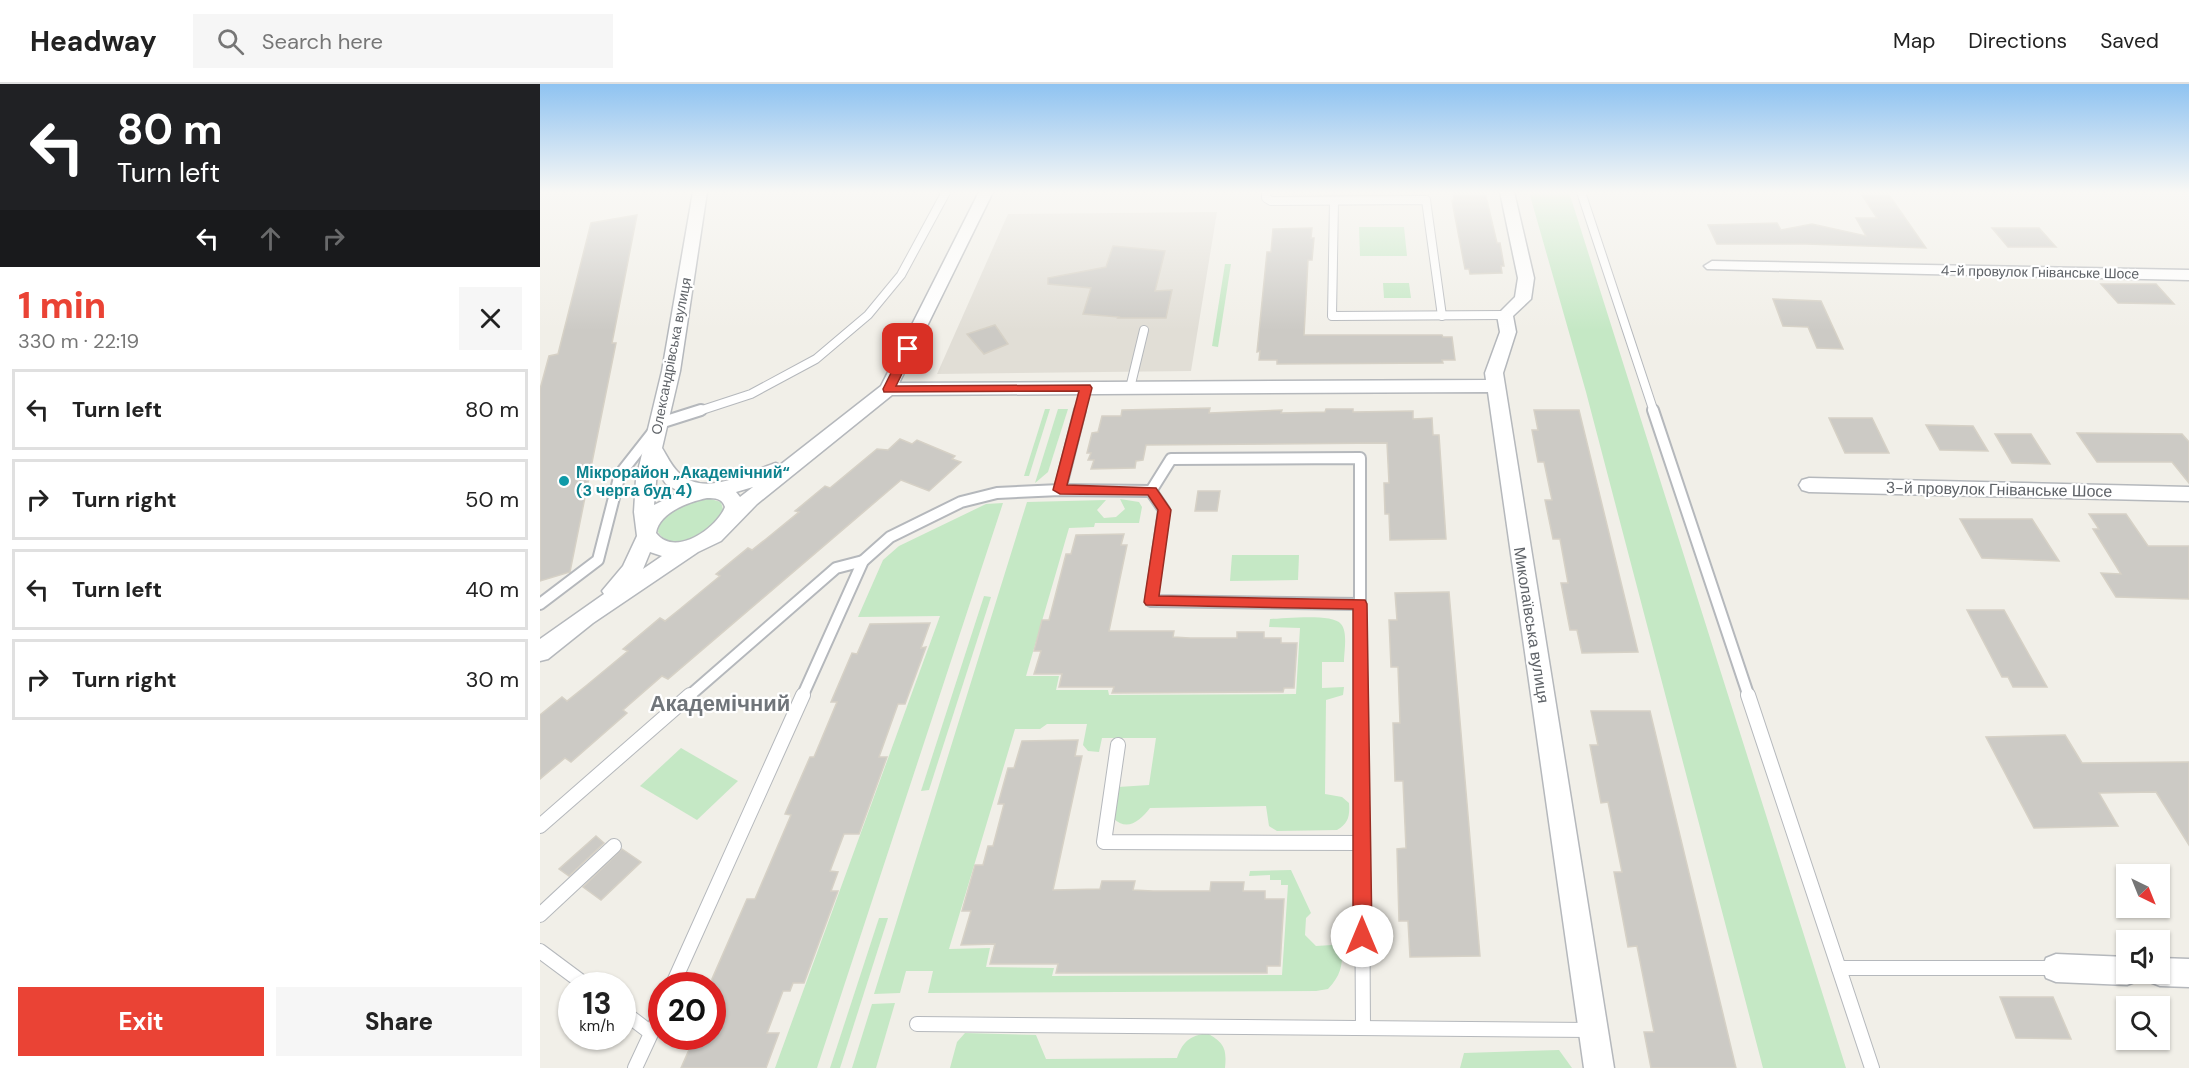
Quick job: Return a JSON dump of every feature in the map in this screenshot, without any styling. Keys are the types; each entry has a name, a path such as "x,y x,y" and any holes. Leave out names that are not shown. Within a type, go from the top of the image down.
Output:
{"street":[{"name":"Олександрівська вулиця","path":"647,532 643,510 653,448 666,397 692,238"},
{"path":"540,652 585,617 695,545 719,532 734,515 821,441 888,389 963,238"},
{"path":"1505,315 1522,299 1526,278 1517,238"},
{"name":"4-й провулок Гніванське Шосе","path":"1712,266 2189,275"},
{"name":"Миколаївська вулиця","path":"1505,315 1508,332 1494,373 1599,1068"},
{"path":"888,389 1497,386"},
{"path":"585,617 631,571 659,510 695,492 737,484 781,468 821,441"},
{"path":"653,448 672,479 687,487 727,494 733,500 734,515"},
{"name":"3-й провулок Гніванське Шосе","path":"1809,485 2189,494"},
{"path":"647,532 651,542 658,547 669,549 695,545"},
{"path":"2056,968 2116,971"},
{"path":"2170,972 2189,973"}],"lane":[{"path":"540,604 598,560 620,474 660,423 751,394 816,359 868,315 901,275 921,238"},
{"path":"1333,238 1332,316 1505,315"},
{"path":"1431,238 1442,316"},
{"path":"1596,238 1872,1068"},
{"path":"1130,388 1144,330"},
{"path":"1060,490 1086,388"},
{"path":"1152,491 1171,459 1360,458 1363,1028"},
{"path":"678,972 863,561 890,537 961,502 998,493 1060,490 1152,491"},
{"path":"1152,491 1164,510 1151,602 1360,604"},
{"path":"540,826 836,568 863,561"},
{"path":"1118,745 1104,842 1362,843"},
{"path":"540,915 614,846"},
{"path":"540,951 568,972"},
{"path":"1839,968 2056,968"},
{"path":"636,1022 648,1031"},
{"path":"917,1024 1593,1030"},
{"path":"628,1068 638,1061 648,1039"}],"shaded area":[{"path":"997,238 1213,238 1191,371 937,374"}],"green space":[{"path":"1359,238 1405,238 1407,256 1360,256"},
{"path":"1542,238 1584,238 1846,1068 1763,1068 1586,392"},
{"path":"1225,264 1231,264 1218,347 1212,346"},
{"path":"1383,283 1409,283 1411,298 1384,298"},
{"path":"1045,409 1050,409 1029,476 1024,476"},
{"path":"1058,409 1068,409 1048,472 1035,483"},
{"path":"707,498 721,502 724,513 708,532 689,541 674,542 662,537 658,532 660,524 669,512"},
{"path":"1120,499 1139,502 1142,507 1139,523 1095,523 1094,527 1069,528 1026,676 1059,676 1056,690 1108,690 1109,695 1296,694 1300,628 1269,627 1270,619 1318,618 1336,621 1341,624 1344,632 1344,662 1322,662 1322,688 1344,687 1343,695 1326,700 1325,794 1342,797 1349,803 1348,819 1337,830 1277,831 1269,826 1266,806 1150,808 1138,821 1123,824 1113,818 1118,787 1149,785 1156,738 1102,738 1099,752 1088,751 1083,745 1087,724 1047,724 1040,729 1015,729 949,949 990,948 986,967 1054,968 1052,976 1282,975 1288,885 1281,885 1281,880 1270,880 1270,875 1249,876 1250,871 1291,870 1311,913 1306,918 1305,935 1316,946 1332,945 1342,935 1340,970 1328,989 1316,991 928,993 933,971 906,971 900,993 874,994 1027,502 1106,500 1097,510 1104,518 1116,517 1125,509"},
{"path":"1003,503 817,1068 775,1068 940,616 858,617 883,560 899,546 986,504"},
{"path":"1232,555 1299,555 1298,580 1230,581"},
{"path":"984,596 991,597 929,790 921,791"},
{"path":"681,748 738,781 697,820 640,786"},
{"path":"879,918 888,918 840,1068 830,1068"},
{"path":"895,1003 876,1068 852,1068 872,1004"},
{"path":"965,1033 1036,1035 1046,1059 1177,1058 1188,1040 1207,1033 1221,1043 1225,1051 1225,1068 950,1068 957,1042"},
{"path":"1559,1050 1572,1068 1460,1068 1464,1053"}],"building":[{"name":"Мікрорайон „Академічний“ (3 черга буд 4)","path":"587,238 633,238 612,343 616,343 570,572 540,581 540,389 549,356 558,354"},
{"path":"1272,238 1314,238 1312,260 1308,260 1304,335 1442,335 1452,337 1455,360 1442,360 1443,363 1277,364 1277,360 1259,360 1260,351 1257,352 1267,252 1271,252"},
{"path":"1459,238 1496,238 1497,243 1500,243 1504,266 1501,266 1502,273 1470,274 1469,269 1465,269"},
{"path":"1714,238 1919,238 1926,248 1806,244 1717,244"},
{"path":"2000,238 2048,238 2056,247 2008,247"},
{"path":"1113,246 1165,251 1155,291 1172,290 1166,318 1118,318 1083,314 1091,288 1048,284 1048,278 1106,267"},
{"path":"2101,284 2156,284 2174,304 2118,303"},
{"path":"1773,299 1821,301 1843,349 1817,348 1808,327 1783,326"},
{"path":"995,325 1008,344 984,354 967,334"},
{"path":"1210,408 1209,413 1282,410 1281,413 1325,412 1326,409 1353,409 1353,412 1413,411 1413,419 1432,418 1433,435 1439,435 1446,539 1390,540 1389,514 1385,514 1384,483 1389,483 1387,443 1146,445 1143,460 1136,461 1135,468 1091,469 1094,460 1088,460 1091,453 1087,453 1092,433 1098,432 1102,416 1121,416 1122,410"},
{"path":"1534,410 1579,410 1638,652 1582,653 1577,630 1570,630 1561,583 1568,583 1560,539 1553,539 1545,500 1552,500 1544,462 1538,462 1532,430 1538,430"},
{"path":"1829,418 1872,418 1889,453 1845,453"},
{"path":"1926,425 1973,426 1988,451 1940,450"},
{"path":"2077,433 2182,434 2189,442 2189,483 2172,462 2097,462"},
{"path":"1995,434 2031,434 2050,464 2012,463"},
{"path":"900,439 912,444 917,440 955,456 952,459 961,462 929,491 901,480 668,679 662,676 623,710 627,713 571,762 565,758 540,779 540,715 562,697 567,701 587,685 628,651 623,649 660,618 665,621 680,609 720,576 716,574 748,548 752,550 766,539 799,512 795,511 825,486 830,488 877,449 888,450"},
{"path":"1198,491 1220,491 1217,511 1195,511"},
{"path":"2089,514 2126,514 2148,546 2189,546 2189,599 2116,597 2101,573 2121,574 2093,529 2099,529"},
{"path":"1960,519 2032,519 2059,561 1982,558"},
{"path":"1124,534 1121,545 1127,545 1109,631 1174,631 1173,637 1190,638 1237,638 1237,632 1264,632 1264,638 1281,638 1281,643 1297,643 1294,688 1284,688 1283,692 1112,693 1114,687 1059,687 1062,674 1034,674 1041,651 1034,651 1042,620 1049,620 1066,554 1071,554 1076,535"},
{"path":"1449,592 1480,956 1410,957 1408,921 1399,921 1397,849 1406,848 1403,781 1395,781 1393,723 1400,723 1398,667 1391,667 1389,620 1397,620 1395,593"},
{"path":"1967,610 2004,610 2047,687 2013,687 2008,677 2002,677"},
{"path":"930,623 921,648 926,647 905,704 898,704 879,757 887,757 859,834 844,834 830,871 838,872 831,891 838,891 804,983 793,983 790,991 783,991 767,1033 779,1033 766,1068 681,1068 689,1050 726,1050 726,972 715,972 747,899 755,899 791,815 785,814 810,757 814,757 837,702 831,702 852,653 857,654 870,624"},
{"path":"1591,711 1650,711 1736,1068 1651,1068 1644,1032 1654,1032 1637,946 1628,947 1614,872 1622,872 1608,802 1601,803 1590,745 1598,745"},
{"path":"2065,735 2082,763 2189,762 2189,845 2156,792 2099,793 2118,826 2034,828 1986,737"},
{"path":"1078,740 1075,756 1082,756 1053,890 1100,889 1102,881 1135,881 1133,890 1210,891 1211,882 1244,882 1243,891 1265,891 1265,899 1284,899 1280,966 1267,966 1267,973 1056,973 1058,964 990,964 995,944 961,945 971,911 962,911 975,865 983,865 988,846 993,846 1004,804 998,804 1008,768 1014,768 1022,741"},
{"path":"596,836 604,843 569,876 559,869"},
{"path":"622,849 641,862 601,900 583,887"},
{"path":"2000,997 2053,997 2071,1039 2016,1038"}],"place":[{"name":"Мікрорайон „Академічний“ (3 черга буд 4)","path":"564,481"}],"district":[{"name":"Академічний","path":"720,703"}],"route":[{"path":"908,349 888,389 1086,388 1060,490 1152,491 1164,510 1151,602 1360,604 1362,936"}]}
